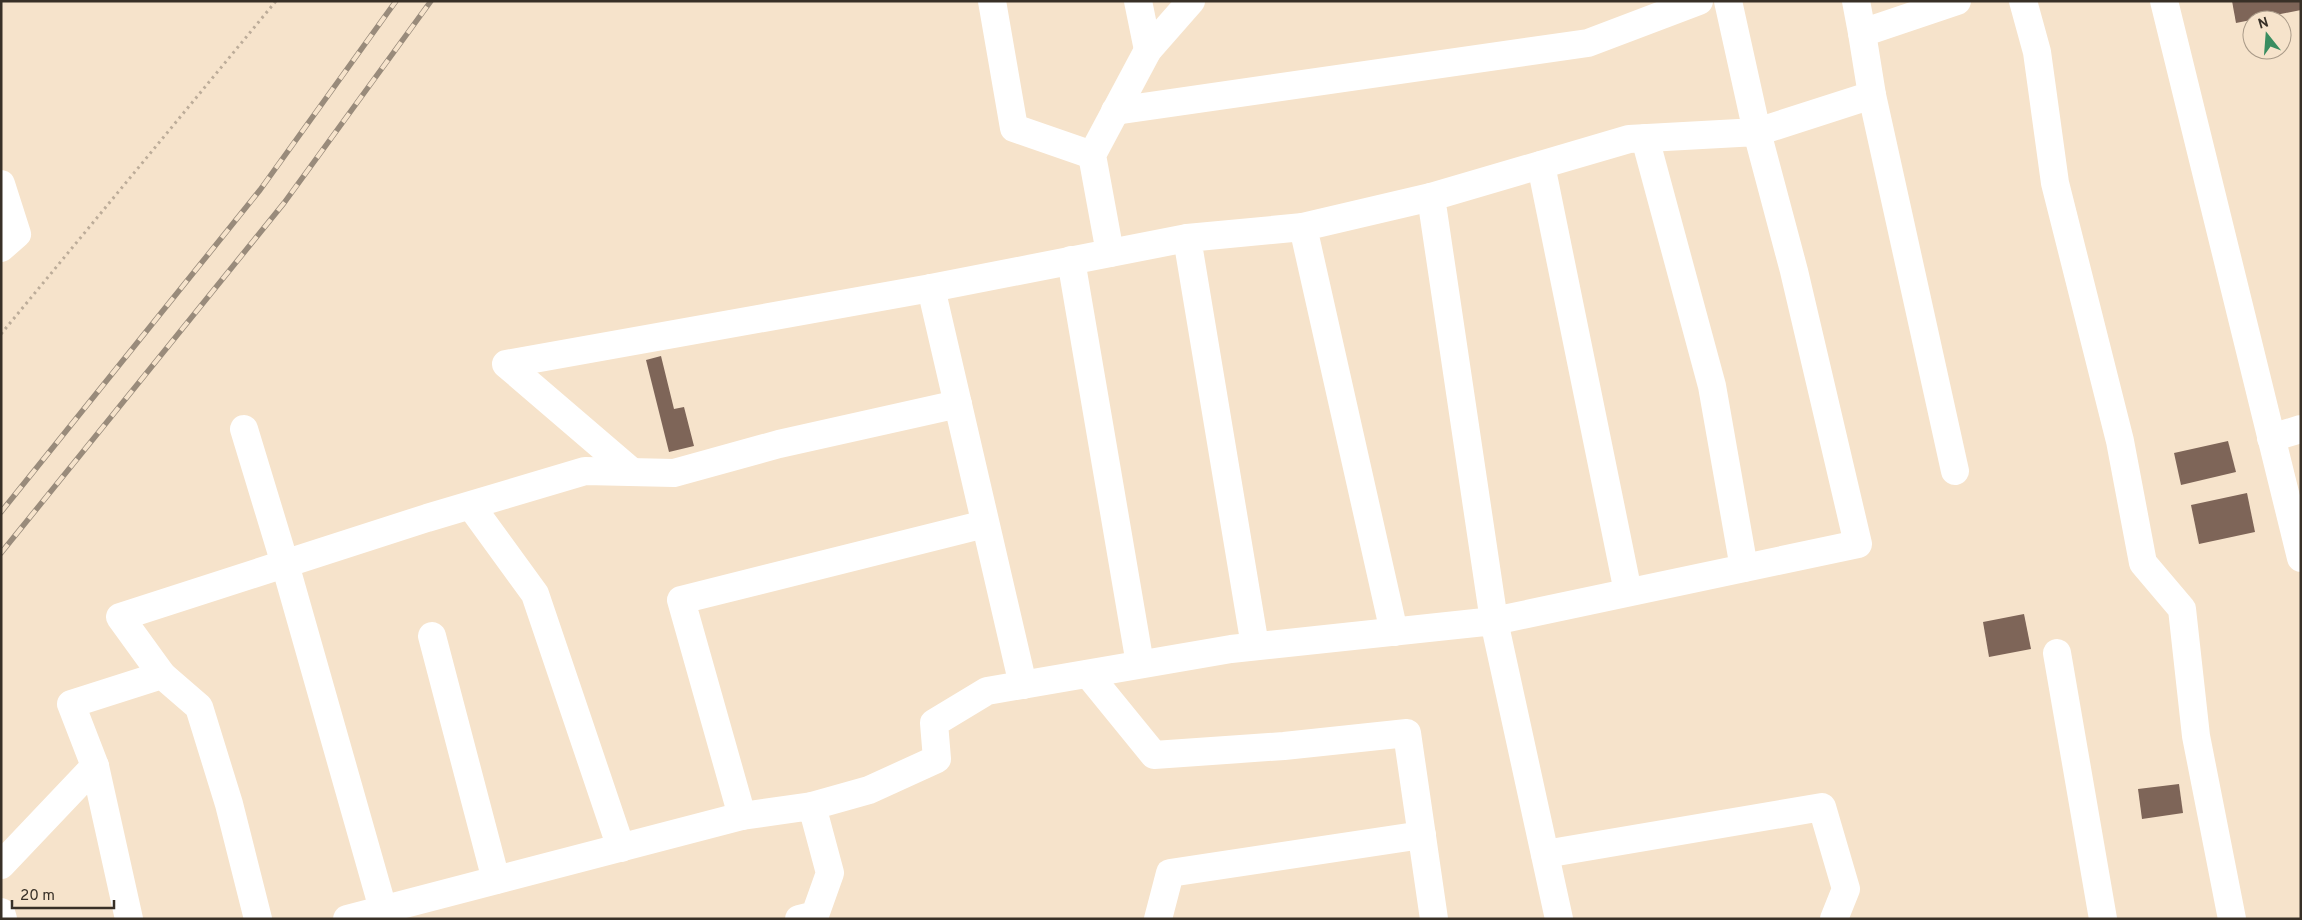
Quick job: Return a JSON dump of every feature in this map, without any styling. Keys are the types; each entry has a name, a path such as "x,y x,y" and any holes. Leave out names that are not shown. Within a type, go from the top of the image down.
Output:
{"street":[{"path":"992,1 1014,128 1092,155"},
{"path":"1138,1 1148,50"},
{"path":"1110,253 1092,155 1148,50 1190,1"},
{"path":"1115,111 1588,43 1699,1"},
{"path":"347,919 742,816 812,806 869,790 937,759 934,722 987,691 1255,646 1494,621 1858,544 1794,271 1757,132 1728,1"},
{"path":"1856,1 1872,95 1955,471"},
{"path":"1862,33 1957,1"},
{"path":"2023,1 2037,52 2055,183 2120,441 2143,562 2182,609 2196,736 2232,919"},
{"path":"2164,1 2301,558"},
{"path":"632,472 506,364 931,288 1188,238 1304,227 1432,198 1629,139 1757,132 1872,95"},
{"path":"1645,138 1712,386 1744,568"},
{"path":"1541,165 1628,592"},
{"path":"1,184 17,234 1,248"},
{"path":"1432,198 1494,621 1559,919"},
{"path":"1304,227 1394,632"},
{"path":"1188,238 1255,646"},
{"path":"1071,260 1140,664"},
{"path":"931,288 1023,685"},
{"path":"258,919 229,804 199,707 162,675 120,618 285,564 585,471 674,473 779,444 958,404"},
{"path":"244,429 285,564 383,909"},
{"path":"2272,438 2301,429"},
{"path":"471,506 535,594 621,848"},
{"path":"742,816 681,600 985,524"},
{"path":"432,636 496,880"},
{"path":"2057,653 2103,919"},
{"path":"1088,674 1154,755 1284,746 1407,733 1434,919"},
{"path":"129,919 95,766 71,704 162,675"},
{"path":"1,865 95,766"},
{"path":"799,919 815,915 830,872 812,806"},
{"path":"1545,854 1822,807 1846,889 1834,919"},
{"path":"1158,919 1170,872 1422,835"},
{"path":"1,912 3,919"}],"path":[{"path":"1,334 276,1"}],"building":[{"path":"2232,1 2301,1 2301,10 2292,12 2292,10 2242,10 2242,22 2236,23"},
{"path":"661,356 674,409 684,407 694,446 669,452 646,360"},
{"path":"2228,441 2236,472 2181,485 2174,453"},
{"path":"2247,493 2255,532 2199,544 2191,505"},
{"path":"2024,614 2031,649 1989,657 1983,622"},
{"path":"2179,784 2183,813 2142,819 2138,789"}],"railway":[{"path":"1,512 260,190 396,1"},
{"path":"1,553 284,203 431,1"}]}
